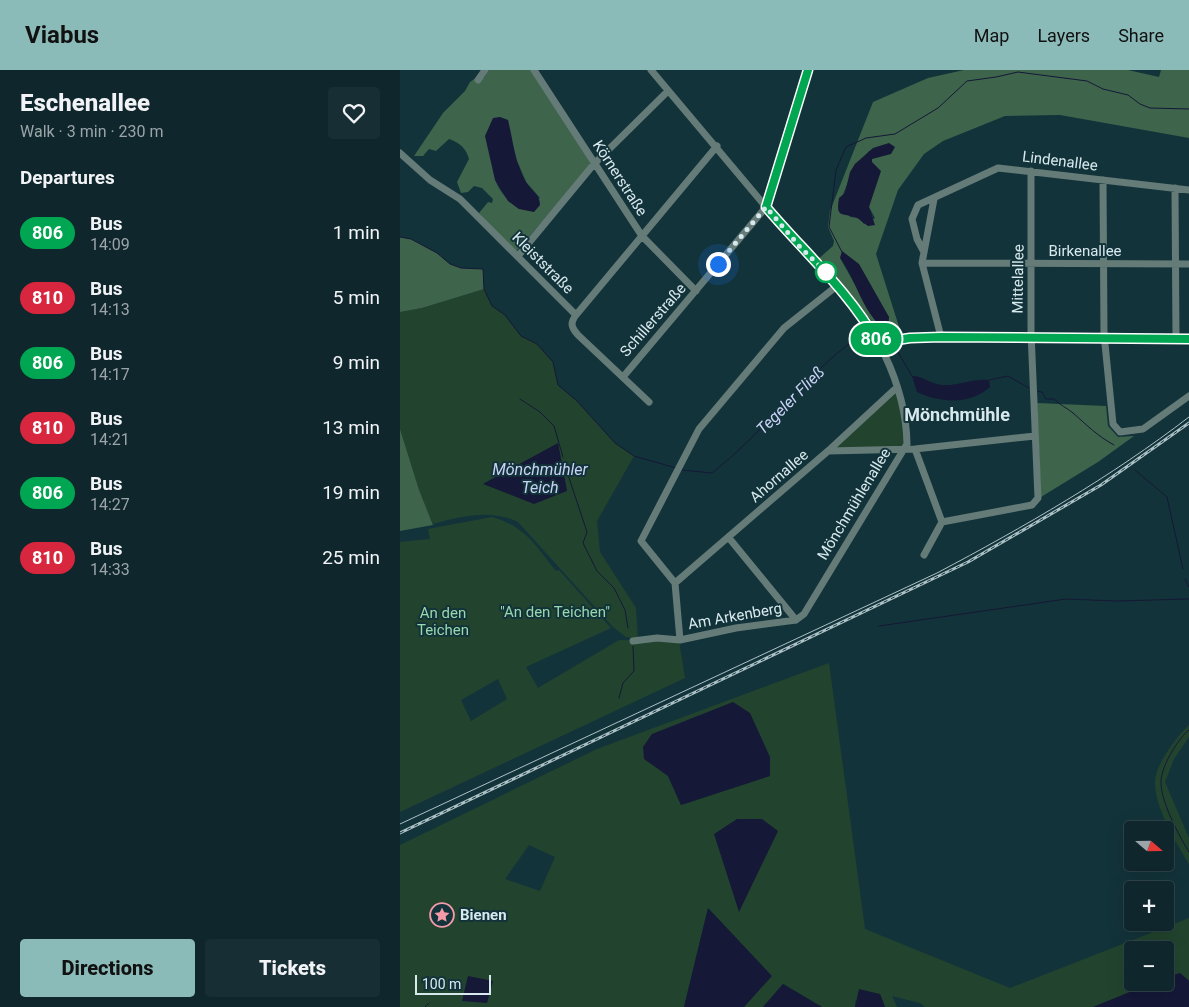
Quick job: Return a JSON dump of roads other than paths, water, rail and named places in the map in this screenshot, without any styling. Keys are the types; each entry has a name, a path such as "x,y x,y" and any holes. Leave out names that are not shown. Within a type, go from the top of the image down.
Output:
{"street":[{"path":"478,80 485,70"},
{"name":"Körnerstraße","path":"534,70 642,236 696,291"},
{"name":"Mönchmühlenallee","path":"651,70 717,146 800,247 838,285 870,328 898,388 907,431 907,444 804,614 796,620"},
{"name":"Schillerstraße","path":"623,377 766,207 808,70"},
{"path":"518,256 594,164 668,90"},
{"path":"576,315 717,146"},
{"name":"Kleiststraße","path":"400,152 430,180 460,199 518,256 576,315 571,321 572,328 649,402"},
{"name":"Lindenallee","path":"924,252 917,239 912,219 918,205 998,168 1189,190"},
{"name":"Mittelallee","path":"942,522 1032,504 1038,498 1032,338 1031,171"},
{"path":"1103,180 1106,338 1113,424 1120,432 1132,432 1143,429 1189,396"},
{"path":"1175,188 1176,339"},
{"path":"934,198 922,263 941,337"},
{"name":"Birkenallee","path":"922,263 1189,264"},
{"path":"680,640 675,583 641,541 677,468 699,429 784,328 838,285"},
{"path":"878,343 910,338 941,337 1189,339"},
{"name":"Ahornallee","path":"675,583 729,538 898,388"},
{"path":"828,451 915,450 1035,436"},
{"path":"915,450 942,522 924,556"},
{"name":"Am Arkenberg","path":"729,538 796,620"},
{"name":"Am Arkenberg","path":"633,641 657,638 680,640 736,628 796,620"}],"water":[{"path":"500,117 508,120 519,168 528,185 539,198 540,205 534,212 519,209 508,201 495,180 485,136 493,118"},
{"path":"889,143 895,147 891,154 872,159 872,162 881,171 869,207 875,225 868,226 855,217 840,213 838,208 839,198 845,193 850,172 855,164 873,148"},
{"path":"842,251 859,264 889,317 888,326 884,328 870,314 851,275 840,258"},
{"path":"912,376 942,385 989,380 990,387 973,397 945,400 917,392"},
{"name":"Mönchmühler Teich","path":"558,443 567,491 534,504 483,484"},
{"path":"733,702 750,713 770,757 770,776 681,805 668,776 644,759 643,747 652,734"},
{"path":"737,819 762,819 778,831 739,912 714,834"},
{"path":"708,908 772,976 744,1007 684,1007"},
{"path":"1180,973 1189,981 1189,1007 1093,1007 1132,991 1174,991 1174,975"},
{"path":"468,976 493,981 487,1003 462,1001"},
{"path":"783,984 822,1007 763,1007"},
{"path":"859,989 880,994 885,1007 855,1007"}],"waterway":[{"name":"Tegeler Fließ","path":"842,252 829,227 836,170 846,147 866,138 895,134 938,108 967,81 1018,72 1087,81 1103,89 1128,95 1140,104 1150,108 1189,109"},
{"name":"Tegeler Fließ","path":"400,237 411,239 437,253 450,264 461,268 483,269 484,289 492,306 505,315 521,336 537,344 553,362 558,385 577,401 615,443 634,456 676,468"},
{"path":"884,329 888,334"},
{"name":"Tegeler Fließ","path":"682,470 712,473 752,438 826,363 868,330"},
{"path":"895,347 912,376"},
{"path":"989,380 1008,376 1029,388"},
{"path":"1036,391 1042,392 1046,399 1054,399 1097,434 1114,445"},
{"path":"520,399 540,412 554,426 563,457"},
{"path":"565,466 587,532 583,543 597,571 614,588 625,610 628,628"},
{"path":"1135,470 1167,497 1183,569"},
{"path":"1185,579 1189,587"},
{"path":"879,626 1066,599 1116,601 1189,599"},
{"path":"619,698 623,683 634,671 633,646"},
{"path":"1189,730 1171,753 1164,768 1161,781 1167,808 1175,828 1189,852"},
{"path":"425,1007 429,1003"}],"tram line":[{"path":"400,824 937,573 1002,538 1098,481 1189,417"}],"railway":[{"path":"400,833 968,562 1101,485 1189,423"}],"place":[{"name":"Bienen","path":"442,915"}],"district":[{"name":"Mönchmühle","path":"957,415"}],"park label":[{"name":"\"An den Teichen\"","path":"555,612"},
{"name":"An den Teichen","path":"443,622"}]}
